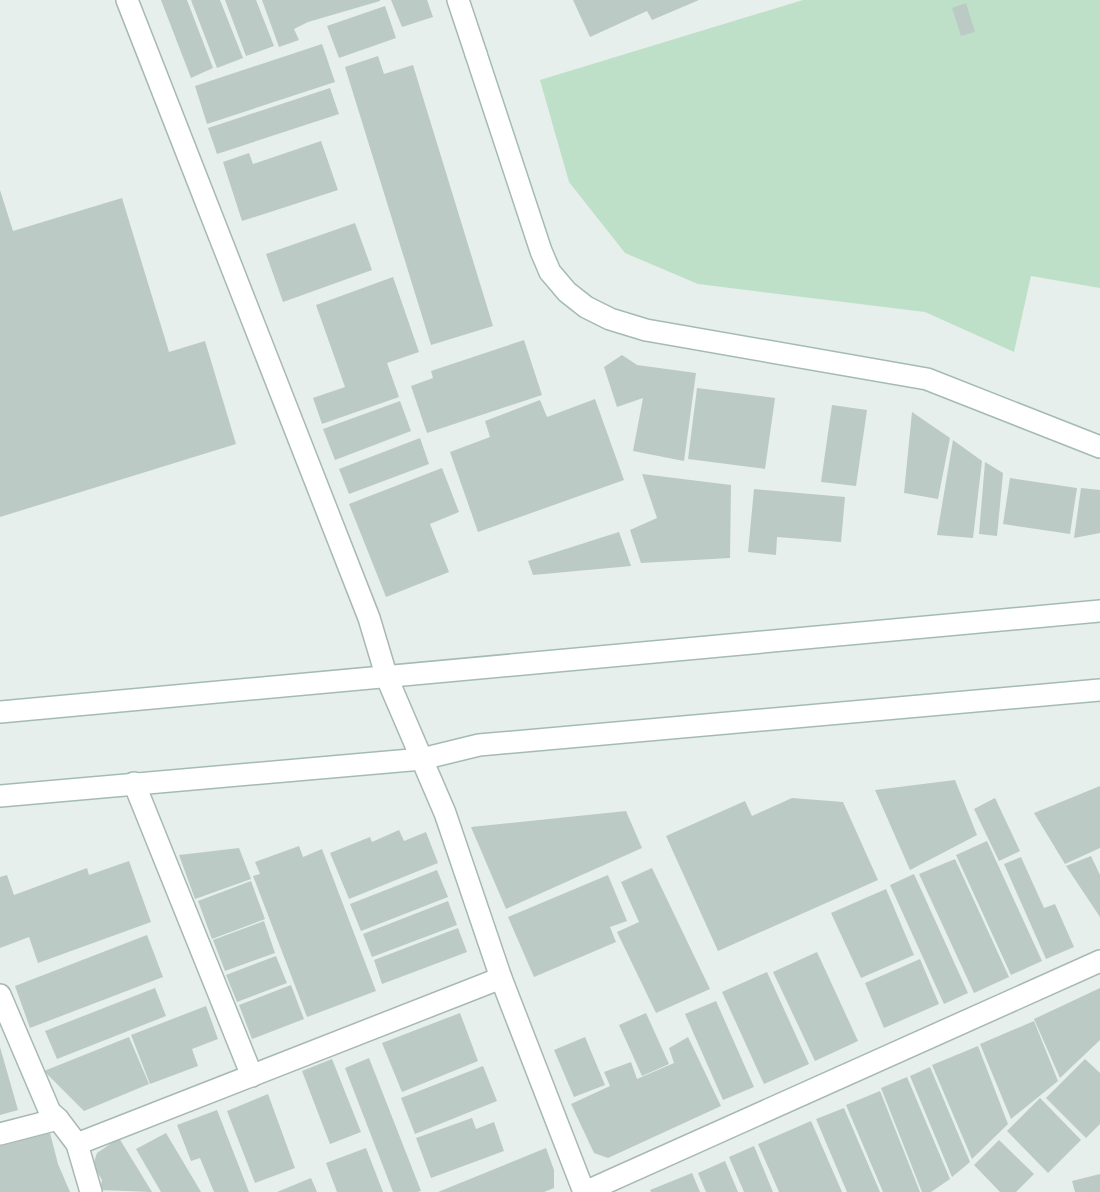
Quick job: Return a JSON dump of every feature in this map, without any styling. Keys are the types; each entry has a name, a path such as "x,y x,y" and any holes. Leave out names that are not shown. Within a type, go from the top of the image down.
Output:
{"street":[{"path":"127,0 369,618 387,678 445,813 501,978 585,1192 1100,961"},
{"path":"458,0 541,251 550,272 567,292 586,307 646,330 927,379 1100,447"},
{"path":"0,712 1100,611"},
{"path":"0,796 422,758 479,745 1100,690"},
{"path":"134,783 252,1076"},
{"path":"77,1144 501,978"},
{"path":"0,995 50,1112 77,1144 91,1192"},
{"path":"0,1134 58,1119"}],"green space":[{"path":"803,0 1100,0 1100,288 1031,276 1014,352 925,312 698,284 625,253 569,182 540,80"}],"building":[{"path":"161,0 187,0 213,68 191,78"},
{"path":"191,0 220,0 243,58 217,68"},
{"path":"225,0 256,0 274,46 246,56"},
{"path":"262,0 380,1 308,22 294,29 299,40 279,47"},
{"path":"391,0 427,0 433,17 402,27"},
{"path":"573,0 699,0 652,20 647,11 590,37"},
{"path":"966,3 975,32 961,36 952,8"},
{"path":"385,6 396,38 339,58 327,26"},
{"path":"322,44 335,82 207,124 195,86"},
{"path":"378,56 384,74 413,65 493,326 431,345 345,67"},
{"path":"330,88 339,114 217,154 208,128"},
{"path":"321,141 338,190 242,221 223,162 249,153 253,164"},
{"path":"0,190 13,231 122,198 169,352 205,341 236,444 0,517"},
{"path":"355,223 372,270 283,302 266,254"},
{"path":"393,277 419,352 387,363 399,397 322,424 313,398 345,387 316,305"},
{"path":"524,340 542,395 427,433 411,386 433,378 431,371"},
{"path":"622,355 637,365 696,373 684,461 633,451 643,398 617,407 604,367"},
{"path":"697,388 775,398 765,469 688,459"},
{"path":"595,399 624,480 478,532 450,452 490,437 485,421 540,400 547,417"},
{"path":"400,401 411,431 335,460 323,429"},
{"path":"832,405 867,410 856,486 821,482"},
{"path":"912,412 950,438 938,499 904,493"},
{"path":"420,438 429,464 349,494 339,469"},
{"path":"953,440 982,461 973,538 937,535"},
{"path":"985,462 1003,473 997,536 979,534"},
{"path":"442,468 459,512 430,524 449,572 386,597 349,504"},
{"path":"642,474 731,485 730,558 641,563 630,530 657,518"},
{"path":"1010,478 1077,488 1070,534 1003,524"},
{"path":"1081,488 1100,490 1100,533 1074,538"},
{"path":"754,489 845,497 841,542 777,537 776,555 748,552"},
{"path":"619,532 631,566 533,575 528,561"},
{"path":"955,780 977,835 910,870 875,790"},
{"path":"1100,786 1100,848 1065,864 1034,813"},
{"path":"792,798 843,802 878,880 718,951 666,836 745,801 752,816"},
{"path":"995,798 1020,851 999,861 974,809"},
{"path":"626,811 642,848 506,909 471,827"},
{"path":"399,830 404,841 426,832 438,863 349,899 330,853 370,837 372,842"},
{"path":"987,841 1042,961 1011,975 956,855"},
{"path":"299,846 303,857 322,849 376,991 307,1017 253,876 260,874 255,862"},
{"path":"239,848 251,879 195,899 179,855"},
{"path":"1091,856 1100,875 1100,917 1066,866"},
{"path":"1021,857 1044,908 1055,904 1074,947 1046,959 1004,864"},
{"path":"955,859 1009,977 974,993 919,874"},
{"path":"129,861 151,922 38,963 29,937 0,948 0,877 7,875 14,895 87,868 89,875"},
{"path":"652,868 710,989 656,1013 617,932 639,922 621,882"},
{"path":"437,870 448,897 361,931 350,904"},
{"path":"914,874 968,993 944,1004 890,885"},
{"path":"608,875 627,921 610,927 616,942 534,977 508,917"},
{"path":"251,881 265,919 212,939 198,901"},
{"path":"886,889 914,955 861,978 831,913"},
{"path":"448,901 457,925 372,957 363,934"},
{"path":"264,921 275,953 225,971 213,940"},
{"path":"458,928 467,952 382,984 374,960"},
{"path":"147,935 163,977 30,1028 15,986"},
{"path":"817,952 858,1041 815,1061 773,972"},
{"path":"276,956 287,983 237,1002 226,975"},
{"path":"920,959 939,1004 884,1028 865,983"},
{"path":"767,972 809,1064 764,1084 722,992"},
{"path":"291,985 304,1019 252,1039 239,1005"},
{"path":"155,988 166,1016 57,1059 45,1031"},
{"path":"1100,988 1100,1040 1060,1078 1034,1019"},
{"path":"716,1001 754,1087 723,1100 685,1014"},
{"path":"206,1006 218,1039 192,1049 198,1066 150,1084 131,1035"},
{"path":"460,1013 478,1061 402,1092 382,1043"},
{"path":"646,1013 669,1064 642,1076 619,1025"},
{"path":"1034,1021 1058,1081 1011,1119 980,1044"},
{"path":"129,1037 149,1084 84,1111 44,1071"},
{"path":"585,1037 605,1085 574,1097 554,1050"},
{"path":"688,1037 721,1106 608,1158 594,1153 571,1104 610,1086 604,1072 631,1062 637,1079 674,1063 669,1048"},
{"path":"978,1046 1008,1124 972,1159 932,1065"},
{"path":"0,1047 18,1110 0,1115"},
{"path":"369,1058 421,1191 393,1192 345,1068"},
{"path":"332,1059 361,1132 330,1144 302,1071"},
{"path":"1085,1059 1100,1073 1100,1124 1086,1138 1046,1098"},
{"path":"483,1066 497,1101 415,1134 401,1098"},
{"path":"930,1067 970,1162 952,1177 910,1076"},
{"path":"907,1077 950,1179 931,1192 922,1192 881,1088"},
{"path":"880,1091 920,1192 883,1192 846,1105"},
{"path":"268,1094 295,1168 255,1183 227,1111"},
{"path":"1040,1098 1081,1140 1048,1173 1007,1131"},
{"path":"844,1108 880,1192 847,1192 816,1119"},
{"path":"217,1110 249,1192 214,1192 200,1158 191,1161 177,1125"},
{"path":"472,1118 476,1129 494,1122 504,1151 431,1178 416,1138"},
{"path":"811,1121 842,1192 779,1192 758,1144"},
{"path":"50,1133 58,1164 70,1192 0,1192 0,1146"},
{"path":"166,1133 201,1192 161,1192 136,1149"},
{"path":"119,1138 152,1192 100,1190 102,1180 93,1165 97,1153"},
{"path":"999,1140 1034,1174 1016,1192 1000,1192 974,1165"},
{"path":"754,1146 773,1192 744,1192 729,1157"},
{"path":"366,1148 383,1192 337,1192 326,1163"},
{"path":"546,1148 554,1170 554,1188 544,1192 438,1192"},
{"path":"725,1161 738,1192 706,1192 698,1173"},
{"path":"692,1173 700,1192 650,1190"},
{"path":"1100,1174 1100,1192 1075,1192 1072,1181"},
{"path":"311,1178 317,1192 277,1192"}]}
